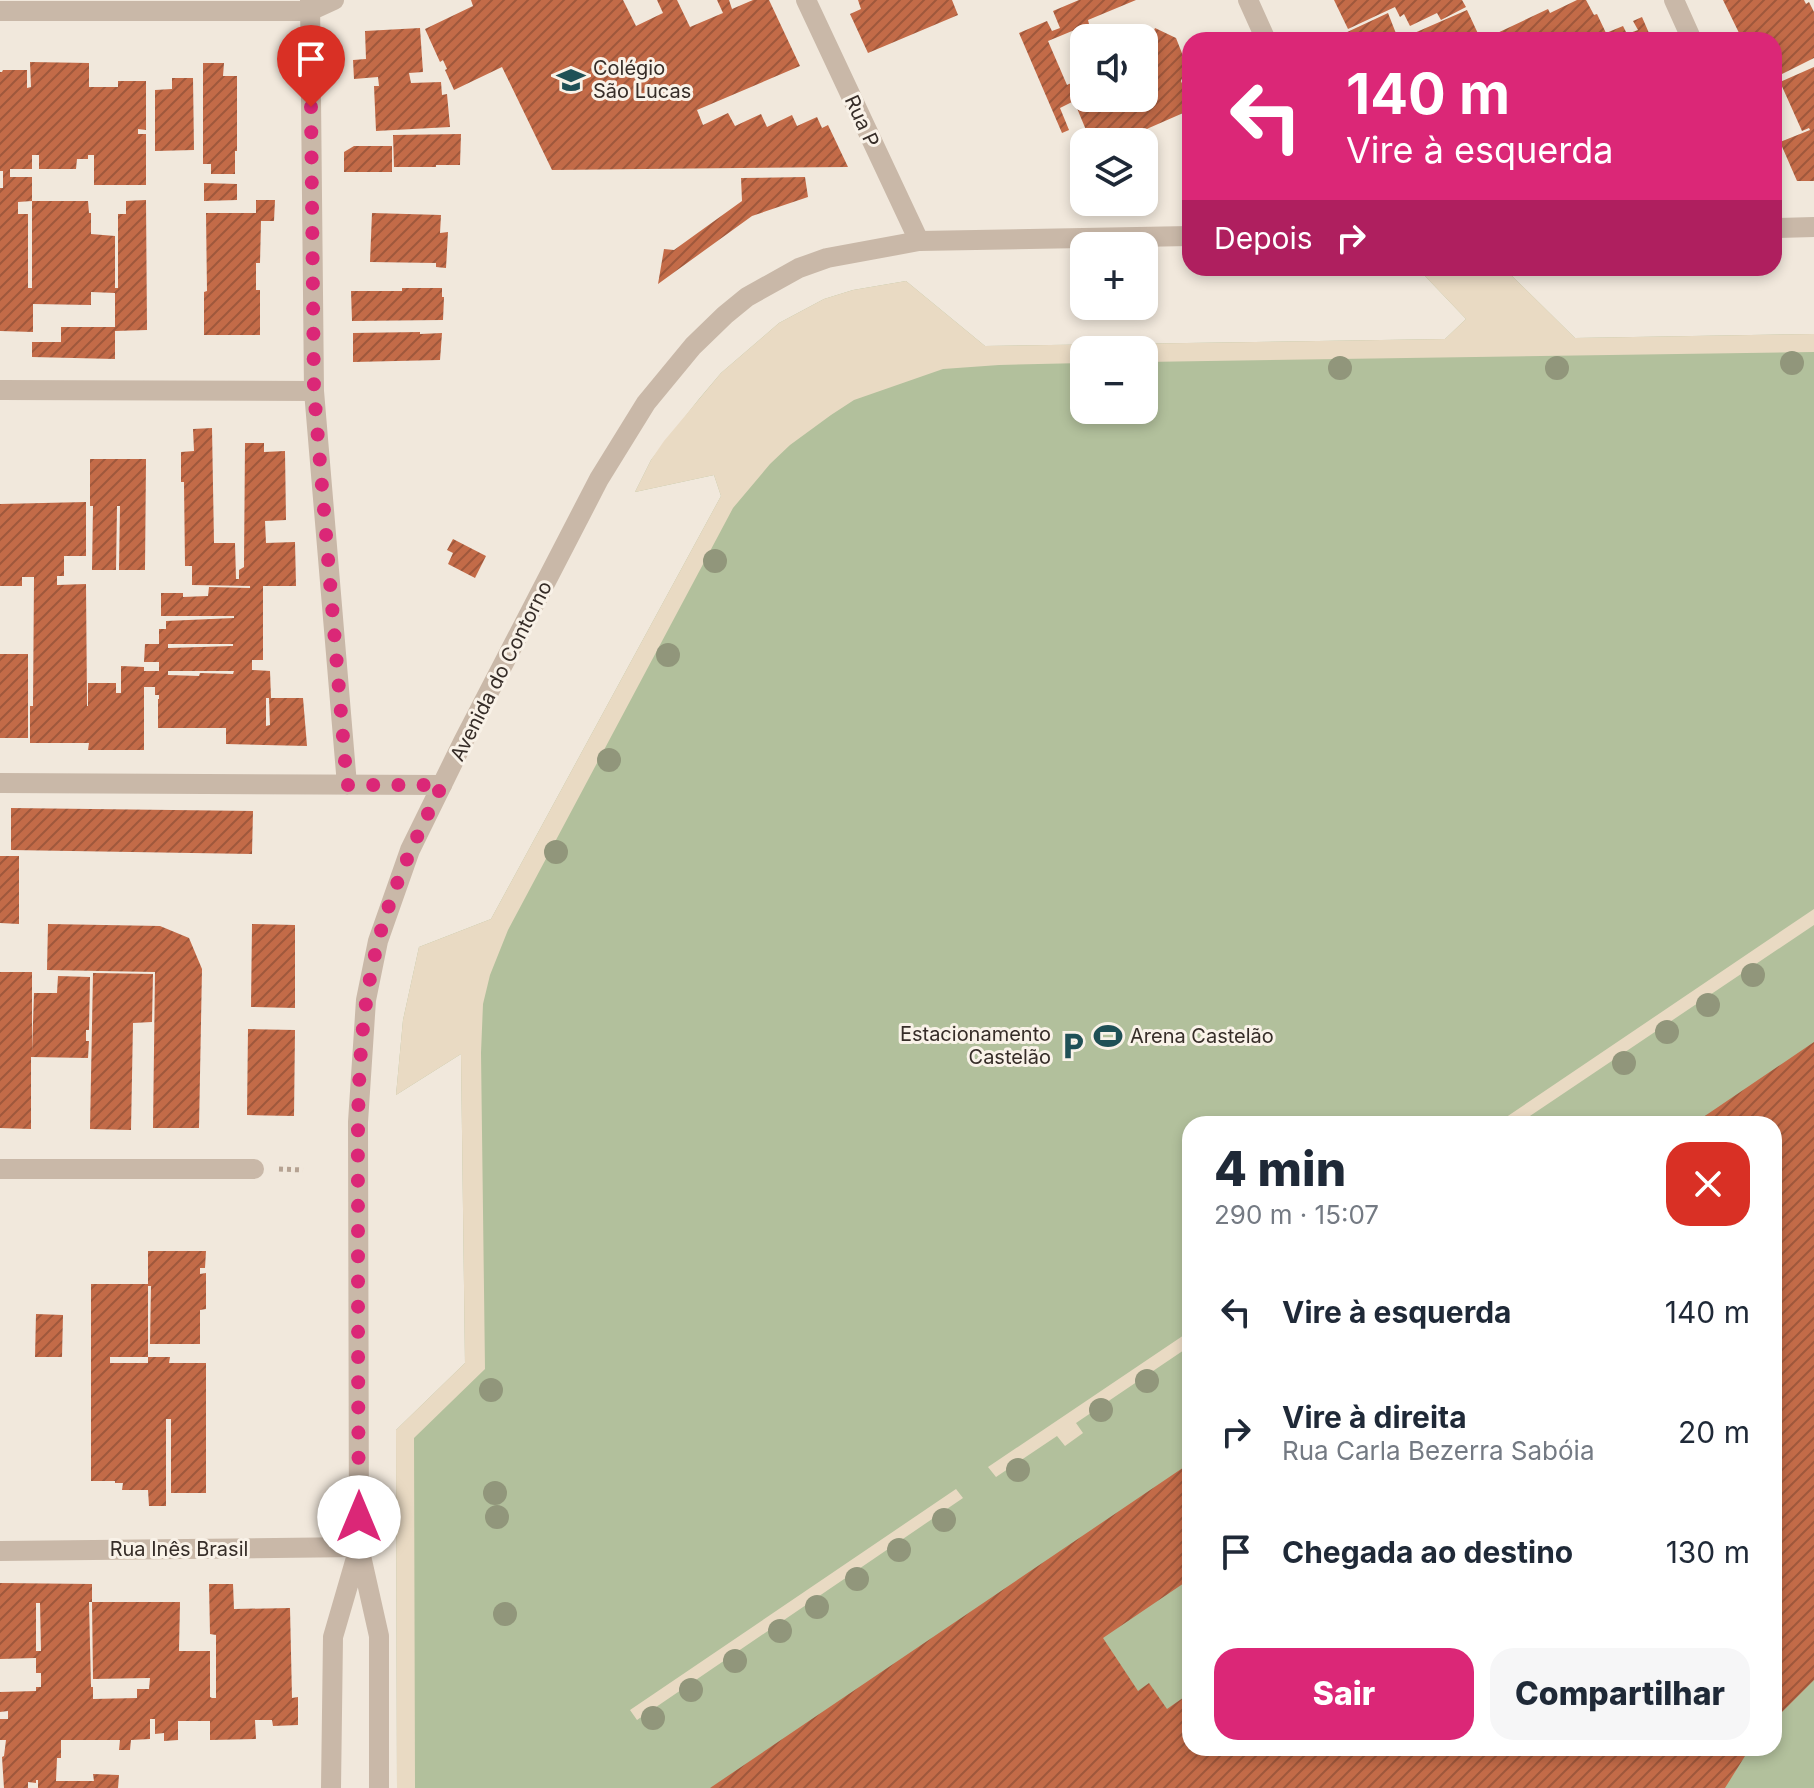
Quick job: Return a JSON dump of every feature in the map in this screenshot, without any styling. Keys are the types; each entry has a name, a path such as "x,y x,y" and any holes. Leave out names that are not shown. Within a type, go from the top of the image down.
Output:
{"street":[{"path":"0,11 310,5 334,0"},
{"name":"Rua P","path":"806,0 919,241"},
{"path":"1248,0 1262,32"},
{"path":"1674,0 1688,32"},
{"path":"310,5 314,391 347,785"},
{"path":"1782,224 1814,227"},
{"name":"Avenida do Contorno","path":"379,1788 379,1636 359,1547 358,1122 364,1013 378,941 410,850 599,479 646,403 693,346 747,297 799,268 827,258 919,241 1182,236"},
{"path":"0,390 314,391"},
{"path":"0,783 442,785"},
{"path":"0,1169 254,1169"},
{"name":"Avenida do Contorno","path":"331,1788 333,1637 359,1547"},
{"name":"Rua Inês Brasil","path":"0,1551 359,1547"}],"green space":[{"name":"Arena Castelão","path":"1425,276 1512,276 1575,338 1814,334 1814,1788 397,1788 396,1430 465,1363 461,1054 396,1095 403,1020 419,947 491,919 721,496 714,475 635,492 651,460 721,373 779,323 824,299 853,290 906,281 985,346 1070,345 1070,424 1158,424 1158,343 1445,339 1466,319"}],"shaded area":[{"path":"1425,276 1512,276 1575,338 1814,334 1814,352 1158,362 1158,343 1445,339 1466,319"},
{"path":"906,281 985,346 1070,345 1070,363 943,369 854,400 790,445 733,508 508,930 490,975 483,1004 485,1369 414,1438 415,1788 397,1788 396,1430 465,1363 461,1054 396,1095 403,1020 419,947 491,919 721,496 714,475 635,492 664,441 721,373 779,323 824,299 853,290"},
{"path":"1814,909 1814,925 1530,1116 1508,1116"},
{"path":"1182,1336 1182,1351 1076,1423 1083,1433 1065,1446 1057,1436 996,1477 988,1467"},
{"path":"956,1489 963,1498 637,1720 630,1710"}],"building":[{"path":"471,0 623,0 636,26 663,13 657,0 677,0 690,27 723,13 717,0 729,0 732,9 753,0 769,0 800,66 697,110 703,125 728,113 735,126 761,114 767,127 792,115 797,126 817,117 822,128 828,125 848,167 552,170 502,67 454,90 443,60 440,62 425,29 473,6"},
{"path":"858,0 952,0 958,15 868,53 850,14 861,9"},
{"path":"1079,0 1136,0 1088,20 1089,24 1070,24 1070,32 1048,41 1067,85 1070,84 1070,103 1060,108 1069,130 1062,133 1019,33 1047,21 1052,31 1060,28 1053,11"},
{"path":"1334,0 1462,0 1466,7 1441,20 1437,13 1410,26 1404,14 1400,17 1395,7 1348,29"},
{"path":"1577,0 1586,0 1606,32 1499,32 1548,9 1550,13"},
{"path":"1723,0 1804,0 1806,4 1809,2 1814,12 1814,58 1782,74 1782,32 1739,32"},
{"path":"1467,10 1477,32 1417,32"},
{"path":"1388,13 1395,32 1347,32"},
{"path":"1642,17 1649,32 1632,32 1638,30 1633,21"},
{"path":"1623,26 1626,32 1608,32"},
{"path":"420,28 423,72 409,73 411,83 441,82 442,95 447,94 450,127 376,131 374,86 379,86 378,77 354,79 353,60 366,59 365,31"},
{"path":"1158,29 1176,38 1182,53 1182,114 1149,128 1085,128 1079,112 1158,112"},
{"path":"30,62 89,63 89,87 118,87 118,81 146,81 146,130 138,129 138,134 146,134 146,185 94,185 94,155 88,155 88,159 77,159 76,169 39,169 39,155 32,155 32,169 10,169 10,177 32,177 32,201 88,201 91,234 115,236 115,288 118,288 118,214 126,214 126,201 146,200 147,330 115,331 115,359 32,357 32,342 61,342 61,327 115,327 115,293 91,292 91,305 33,304 33,332 0,331 0,188 3,188 3,171 0,171 0,72 27,70 27,88 31,87","holes":["32,201 32,288 28,288 28,214 18,214 18,202"]},
{"path":"203,63 224,63 223,76 237,76 235,174 211,174 211,164 203,164"},
{"path":"1814,67 1814,181 1797,181 1782,147 1782,141 1810,130 1802,131 1782,81"},
{"path":"172,78 193,78 194,150 155,151 155,90 172,89"},
{"path":"461,134 460,165 394,167 393,135"},
{"path":"354,146 392,146 392,172 344,172 344,152"},
{"path":"805,177 808,197 752,216 658,284 664,249 674,250 742,201 741,178"},
{"path":"204,183 237,184 237,200 204,201"},
{"path":"256,200 275,200 274,221 261,221 260,263 256,263 256,290 260,290 260,335 204,335 206,213 256,213"},
{"path":"372,213 441,215 440,233 448,232 446,268 436,267 436,263 370,262"},
{"path":"402,288 442,288 443,320 352,321 351,291 402,291"},
{"path":"353,333 442,333 440,360 353,362"},
{"path":"212,428 214,543 235,543 236,579 239,579 239,570 244,567 245,443 264,443 264,452 285,451 286,520 265,521 266,543 295,542 296,586 263,586 263,660 252,660 252,670 270,671 271,698 303,698 307,746 226,744 226,728 158,728 159,695 155,695 155,687 144,687 144,750 88,750 89,743 30,743 34,577 22,577 22,586 0,586 0,504 86,502 86,556 64,556 64,576 57,576 57,585 86,584 88,706 88,683 116,683 116,693 121,693 121,666 159,671 159,662 144,662 145,644 159,644 159,629 166,629 166,621 234,618 161,616 161,593 183,593 183,597 208,596 209,587 250,588 192,585 192,566 185,566 181,452 194,451 193,429","holes":["168,644 233,644 233,646 168,648","168,671 234,671 233,674 200,673 199,676 168,675","266,698 269,698 270,725 266,726"]},
{"path":"90,459 146,459 145,570 119,570 120,506 117,506 116,570 92,570"},
{"path":"453,539 486,556 475,578 448,564 453,553 447,550"},
{"path":"0,654 28,654 28,738 0,738"},
{"path":"11,808 253,811 252,854 11,850"},
{"path":"0,856 19,856 19,924 0,923"},
{"path":"48,924 160,926 189,938 202,969 199,1128 153,1128 155,972 47,970"},
{"path":"252,924 295,925 295,1008 251,1007"},
{"path":"0,972 32,972 32,1052 34,993 57,993 58,976 90,977 89,1030 86,1030 88,1058 31,1057 31,1129 0,1128"},
{"path":"93,973 153,974 152,1022 133,1023 131,1130 90,1129"},
{"path":"248,1029 295,1030 294,1116 247,1115"},
{"path":"1814,1042 1814,1680 1782,1712 1782,1116 1705,1116"},
{"path":"148,1251 206,1251 205,1268 200,1268 200,1274 206,1273 206,1309 200,1310 200,1344 150,1344"},
{"path":"91,1284 148,1284 148,1357 170,1357 169,1363 206,1363 206,1493 171,1493 171,1419 166,1419 166,1506 149,1506 148,1490 122,1490 123,1483 91,1481","holes":["110,1357 148,1357 148,1363 110,1363"]},
{"path":"36,1314 63,1315 62,1357 35,1357"},
{"path":"1182,1468 1182,1584 1103,1638 1138,1691 1149,1683 1167,1709 1182,1699 1182,1756 1745,1756 1725,1788 710,1788"},
{"path":"0,1583 92,1584 92,1602 180,1602 179,1651 210,1651 210,1697 216,1698 216,1635 210,1634 209,1584 233,1584 234,1609 290,1608 292,1698 298,1697 298,1725 273,1726 272,1720 255,1720 256,1739 210,1740 210,1721 178,1721 178,1740 164,1741 164,1733 155,1734 155,1719 150,1719 150,1739 131,1740 130,1750 119,1750 120,1740 61,1740 56,1781 94,1781 93,1774 119,1775 118,1788 38,1788 36,1780 36,1783 28,1782 28,1788 4,1788 2,1757 6,1740 0,1740 0,1719 8,1719 8,1711 0,1712 0,1692 36,1691 36,1687 41,1687 41,1673 36,1673 36,1658 0,1659","holes":["89,1602 92,1602 93,1679 150,1678 149,1689 137,1689 137,1698 93,1699","36,1603 40,1603 41,1651 36,1651"]}],"place":[{"name":"Colégio São Lucas","path":"571,80"},
{"name":"Arena Castelão","path":"1108,1036"},
{"name":"Estacionamento Castelão","path":"1073,1046"}],"route":[{"path":"311,107 314,391 347,785 442,785 410,850 387,911 366,1000 358,1122 359,1517"}]}
